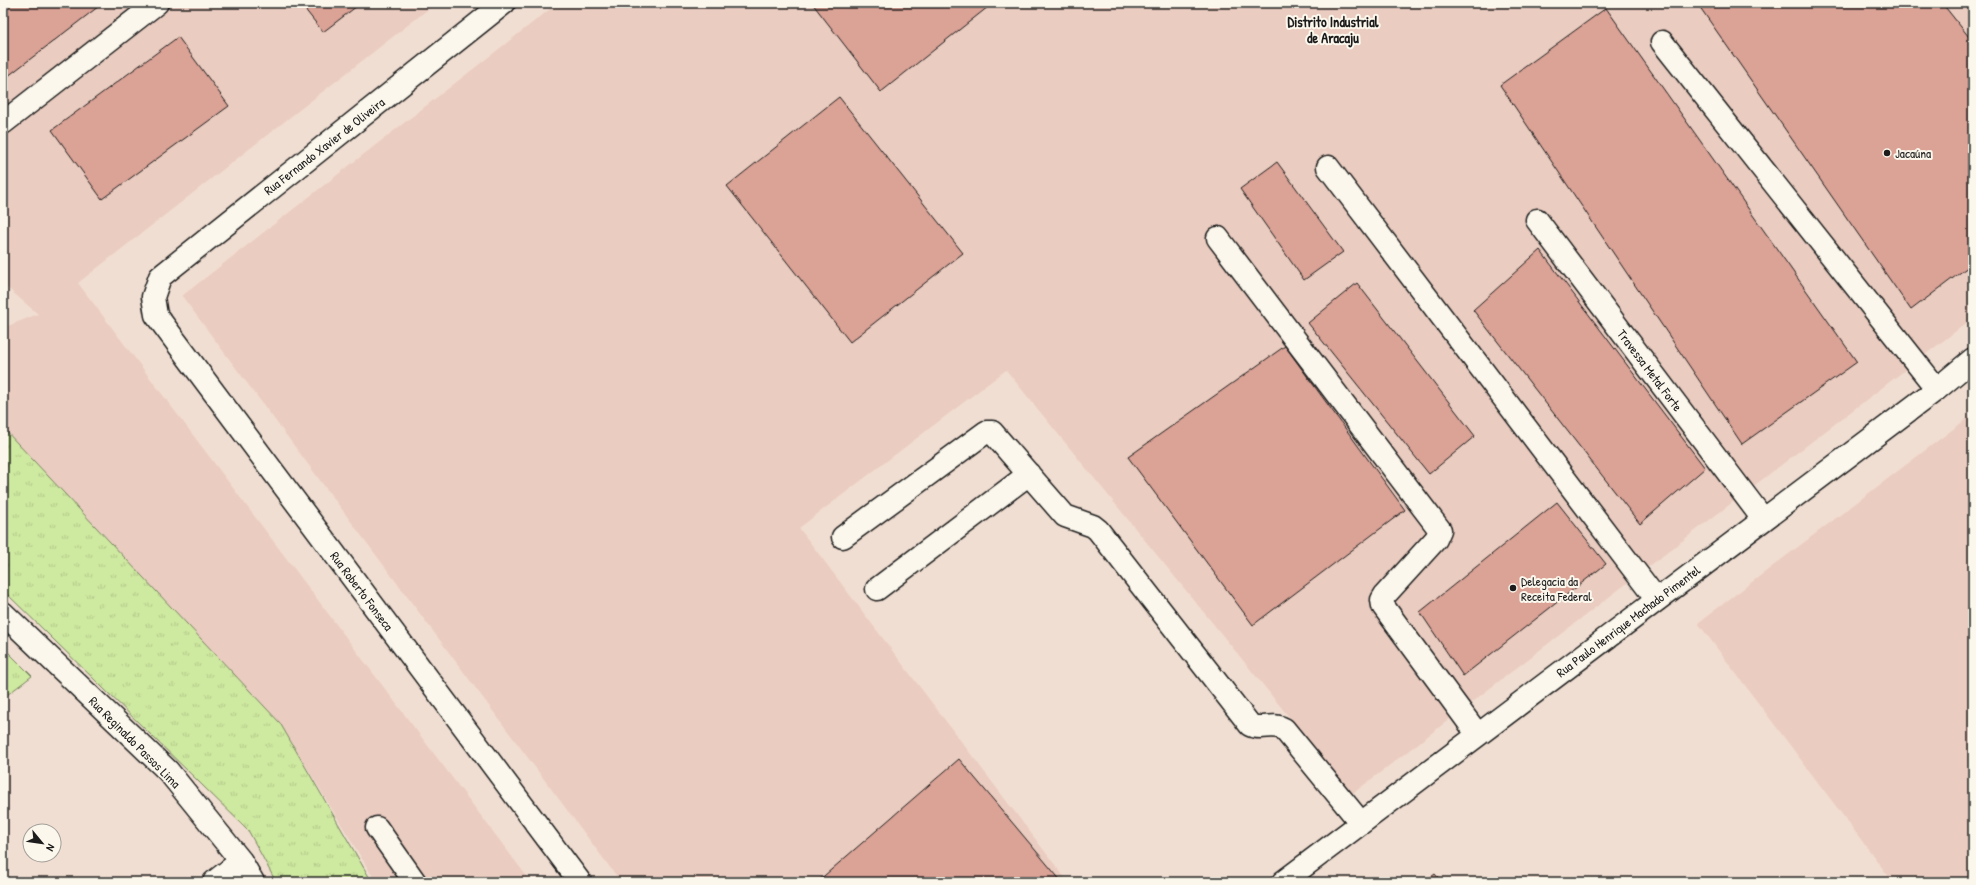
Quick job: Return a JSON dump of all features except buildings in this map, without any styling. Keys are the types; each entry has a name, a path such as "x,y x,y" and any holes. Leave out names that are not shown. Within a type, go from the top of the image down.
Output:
{"street":[{"path":"3,123 157,3"},
{"name":"Rua Fernando Xavier de Oliveira","path":"153,296 160,277 504,3"},
{"path":"1662,42 1937,389"},
{"path":"1328,167 1657,600"},
{"name":"Travessa Metal Forte","path":"1537,220 1763,519"},
{"path":"1218,238 1440,530 1436,539 1385,594 1382,600 1383,606 1478,734"},
{"name":"Rua Roberto Fonseca","path":"153,296 156,315 580,882"},
{"name":"Rua Paulo Henrique Machado Pimentel","path":"1283,882 1937,389 1973,359"},
{"path":"843,537 986,432 995,434 1065,516 1093,526 1098,530 1250,725 1261,728 1277,725 1284,729 1361,823"},
{"path":"877,589 1029,474"},
{"name":"Rua Reginaldo Passos Lima","path":"3,613 168,771 241,861 253,882"},
{"path":"377,828 415,882"},
{"path":"214,882 241,861"}],"shaded area":[{"path":"3,3 436,3 78,283 531,882 376,882 280,723 3,428 3,328 38,314 3,284"},
{"path":"558,3 1973,3 1973,318 1352,794 1006,370 799,528 1068,882 621,882 182,296"},
{"path":"1973,414 1973,882 1893,882 1698,623"}],"green space":[{"path":"3,428 280,723 372,882 276,882 248,830 3,590"},
{"path":"3,647 32,676 3,698"}],"place":[{"name":"Jacaúna","path":"1887,153"},
{"name":"Delegacia da Receita Federal","path":"1513,588"}],"district":[{"name":"Distrito Industrial de Aracaju","path":"1333,30"}]}
